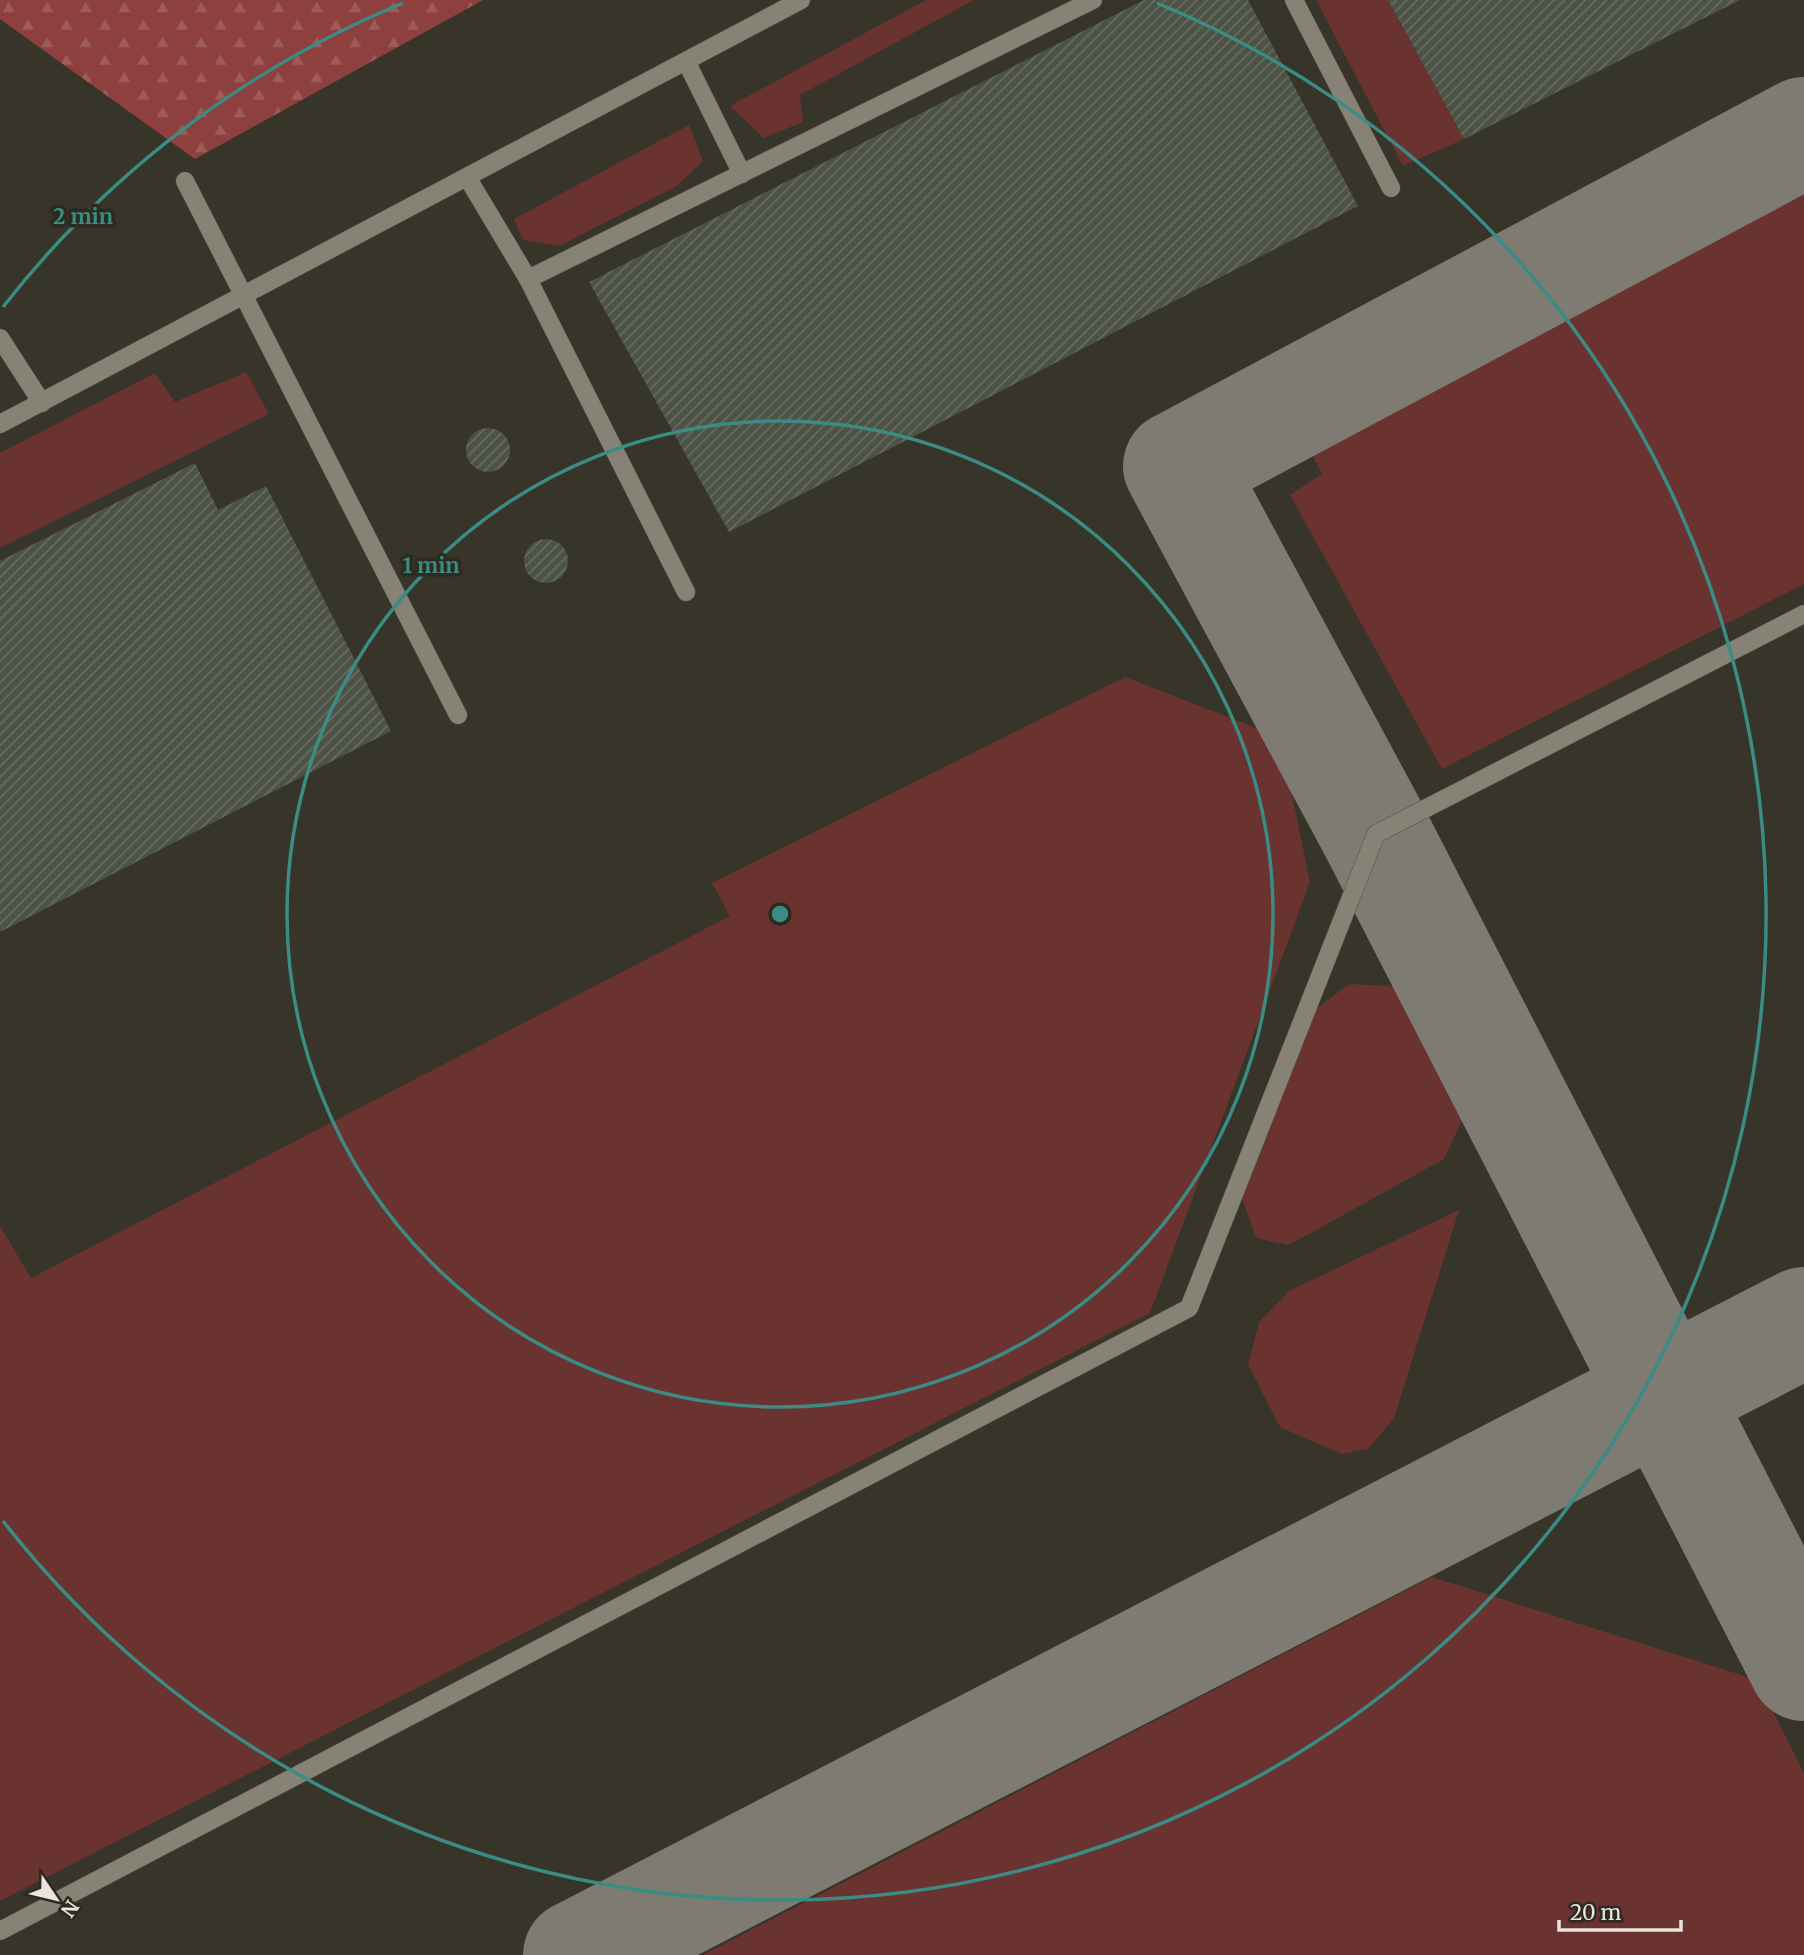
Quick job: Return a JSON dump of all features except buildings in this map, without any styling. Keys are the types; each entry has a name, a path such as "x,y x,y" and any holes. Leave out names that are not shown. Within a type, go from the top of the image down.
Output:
{"lane":[{"path":"0,424 801,0"},
{"path":"528,279 1093,0"},
{"path":"1294,0 1391,188"},
{"path":"686,61 742,174"},
{"path":"467,177 528,279 686,592"},
{"path":"185,181 458,715"},
{"path":"0,338 42,403"},
{"path":"0,1931 1188,1308 1376,834 1804,614"}],"shaded area":[{"path":"926,0 974,0 800,95 803,122 764,138 730,106"},
{"path":"1316,0 1388,0 1464,139 1403,166"},
{"path":"689,125 703,161 677,186 559,246 523,240 514,219"},
{"path":"1804,193 1804,584 1442,769 1290,495 1322,474 1308,447"},
{"path":"246,372 269,414 0,548 0,453 155,373 175,402"},
{"path":"1125,677 1280,737 1310,882 1150,1313 0,1901 0,1226 31,1278 730,916 712,883"},
{"path":"1349,984 1407,987 1468,1107 1444,1159 1289,1245 1256,1238 1242,1198 1316,1009"},
{"path":"1459,1210 1394,1418 1368,1449 1341,1454 1280,1427 1248,1365 1259,1322 1289,1291"},
{"path":"1432,1577 1757,1680 1804,1773 1804,1955 703,1955"}],"green space":[{"path":"0,0 483,0 195,159 0,19"}],"taxiway":[{"path":"578,1955 1664,1394 1376,834 1178,466 1804,132"},
{"path":"1804,1322 1664,1394 1804,1666"}]}
